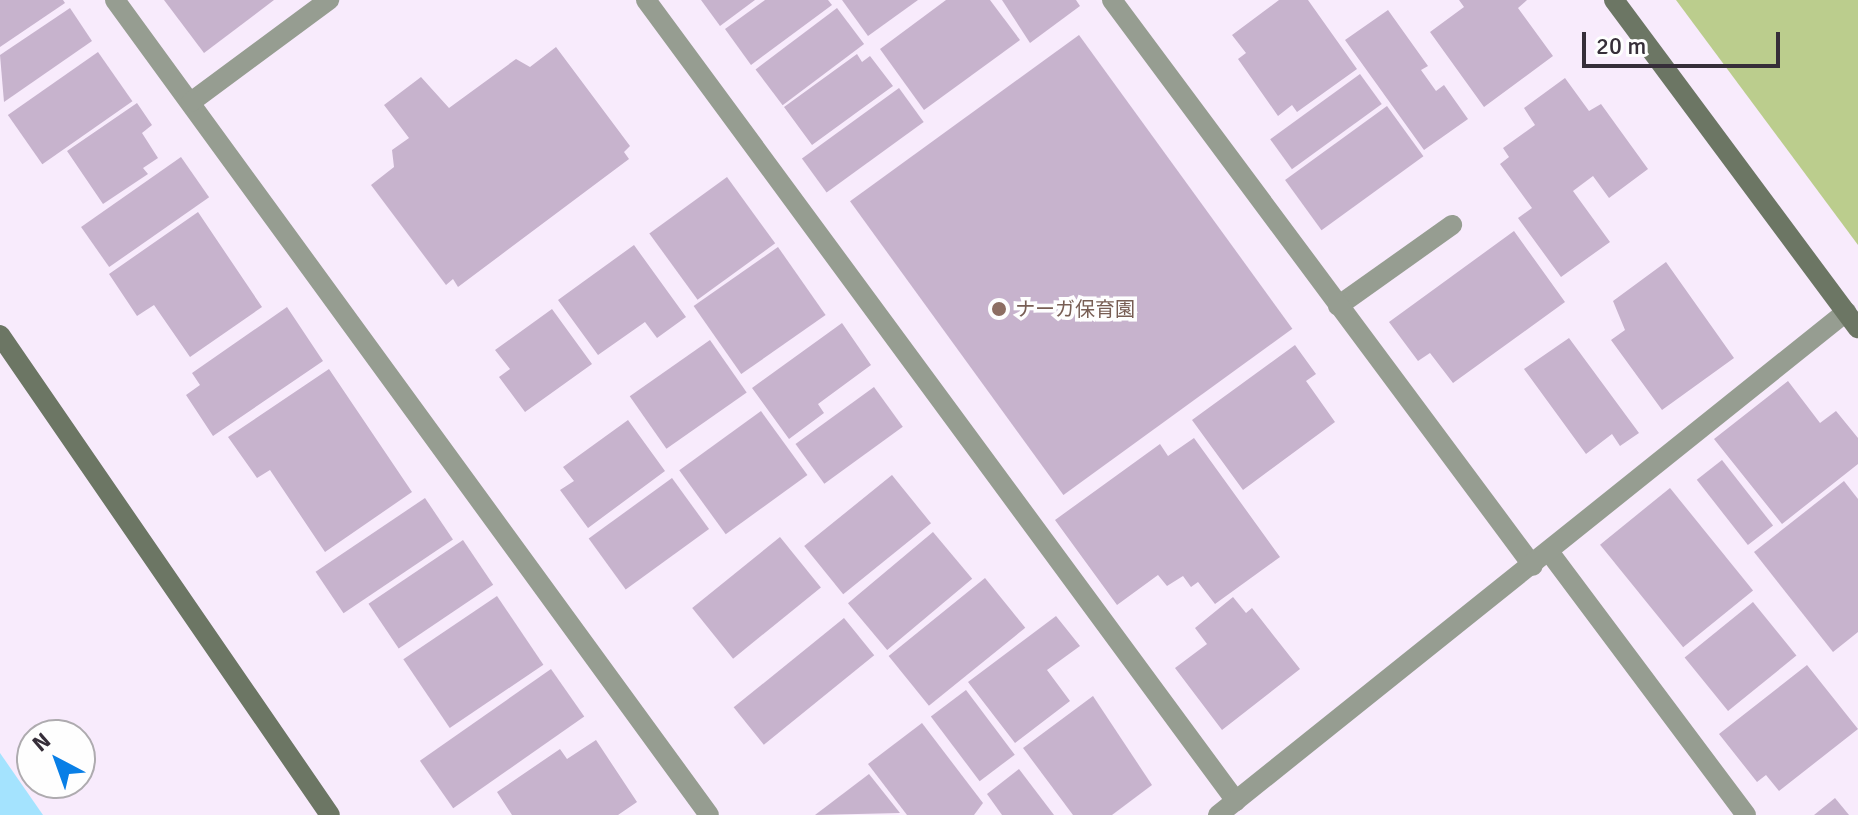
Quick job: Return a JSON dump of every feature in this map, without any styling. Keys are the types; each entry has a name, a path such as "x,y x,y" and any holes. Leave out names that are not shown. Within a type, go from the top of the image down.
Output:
{"street":[{"path":"115,0 709,815"},
{"path":"191,102 329,0"},
{"path":"646,0 1236,801"},
{"path":"1112,0 1533,566"},
{"path":"1218,815 1533,566 1852,320 1614,0"},
{"path":"1338,306 1452,225"},
{"path":"0,335 330,815"},
{"path":"1550,553 1746,815"}],"green space":[{"path":"1676,0 1858,0 1858,245"}],"water":[{"path":"0,753 16,776 16,799 32,799 43,815 0,815"}],"building":[{"path":"0,0 63,0 65,3 0,47"},
{"path":"164,0 274,0 204,53"},
{"path":"701,0 755,0 720,26"},
{"path":"765,0 828,0 832,5 751,65 725,29"},
{"path":"842,0 918,0 868,36"},
{"path":"946,0 990,0 1020,40 924,110 880,49"},
{"path":"1002,0 1076,0 1080,6 1030,43"},
{"path":"1279,0 1308,0 1357,69 1297,112 1292,105 1278,116 1238,59 1246,53 1232,35"},
{"path":"1459,0 1527,0 1518,8 1553,56 1484,107 1430,32 1464,7"},
{"path":"70,8 92,41 4,102 0,55"},
{"path":"837,8 864,44 783,105 756,69"},
{"path":"1388,10 1428,66 1421,70 1436,91 1444,85 1468,119 1424,150 1345,40"},
{"path":"1079,35 1292,329 1063,495 850,201"},
{"path":"556,47 630,146 624,152 629,159 458,287 453,279 446,285 371,185 394,167 392,150 409,138 384,105 421,77 449,108 516,59 530,67"},
{"path":"98,52 132,101 42,164 8,115"},
{"path":"857,54 862,62 870,56 893,86 812,145 784,107"},
{"path":"1360,74 1382,104 1292,169 1270,139"},
{"path":"1565,78 1589,111 1601,104 1648,169 1609,198 1593,176 1573,191 1610,242 1561,277 1518,218 1532,208 1500,164 1509,157 1503,148 1535,125 1524,108"},
{"path":"899,88 924,122 827,193 802,159"},
{"path":"137,103 152,125 142,133 158,158 143,168 148,174 103,204 67,151"},
{"path":"1387,106 1423,156 1322,230 1285,180"},
{"path":"181,157 209,197 109,267 81,227"},
{"path":"727,177 775,243 698,300 649,233"},
{"path":"198,212 262,307 190,357 154,305 137,316 109,274"},
{"path":"1514,231 1565,302 1453,383 1430,353 1418,361 1389,322"},
{"path":"634,245 686,317 657,338 645,322 598,355 558,300"},
{"path":"778,247 826,315 741,374 694,306"},
{"path":"1666,262 1734,358 1662,410 1611,340 1625,330 1613,301"},
{"path":"287,307 323,361 213,436 186,395 200,385 192,373"},
{"path":"552,309 592,364 525,412 499,377 510,369 495,350"},
{"path":"842,323 871,365 818,404 824,413 789,439 752,388"},
{"path":"1569,338 1639,433 1620,446 1612,434 1586,454 1524,369"},
{"path":"710,340 747,392 666,449 630,396"},
{"path":"1295,345 1316,374 1306,381 1335,422 1243,490 1192,420"},
{"path":"329,369 412,492 325,552 270,470 257,478 228,437"},
{"path":"1788,381 1820,423 1836,411 1858,438 1858,464 1782,524 1714,439"},
{"path":"874,387 903,427 824,484 796,444"},
{"path":"761,411 807,475 726,534 679,470"},
{"path":"628,420 665,471 588,528 560,490 574,481 563,467"},
{"path":"1194,438 1280,557 1215,604 1198,582 1191,587 1183,576 1167,586 1158,575 1117,605 1055,520 1160,444 1168,456"},
{"path":"1722,460 1773,525 1748,545 1697,480"},
{"path":"892,475 931,523 843,594 804,546"},
{"path":"672,478 709,529 626,590 589,539"},
{"path":"1844,481 1858,499 1858,632 1833,652 1754,552"},
{"path":"1670,488 1753,591 1683,647 1600,545"},
{"path":"425,498 453,539 344,613 316,572"},
{"path":"933,532 972,579 887,650 848,603"},
{"path":"780,537 821,588 733,659 692,608"},
{"path":"463,540 493,585 399,649 368,604"},
{"path":"985,578 1025,628 929,706 889,656"},
{"path":"497,596 543,665 450,728 403,659"},
{"path":"1233,597 1246,613 1252,608 1300,669 1222,730 1175,668 1207,644 1195,628"},
{"path":"1753,602 1796,656 1728,711 1685,657"},
{"path":"1056,616 1080,646 1047,670 1070,701 1015,743 968,682"},
{"path":"844,618 874,655 764,745 734,707"},
{"path":"1807,665 1858,729 1779,791 1766,775 1757,782 1719,734"},
{"path":"551,669 584,717 453,808 420,761"},
{"path":"966,690 1015,755 980,781 931,716"},
{"path":"1093,696 1152,785 1112,815 1073,815 1023,748"},
{"path":"922,723 983,803 974,815 907,815 868,764"},
{"path":"596,740 637,802 618,815 512,815 497,792 560,749 567,759"},
{"path":"1019,769 1054,815 1002,815 987,794"},
{"path":"869,774 900,813 815,815"},
{"path":"1835,798 1849,815 1814,815"}],"place":[{"name":"ナーガ保育園","path":"999,309"}]}
